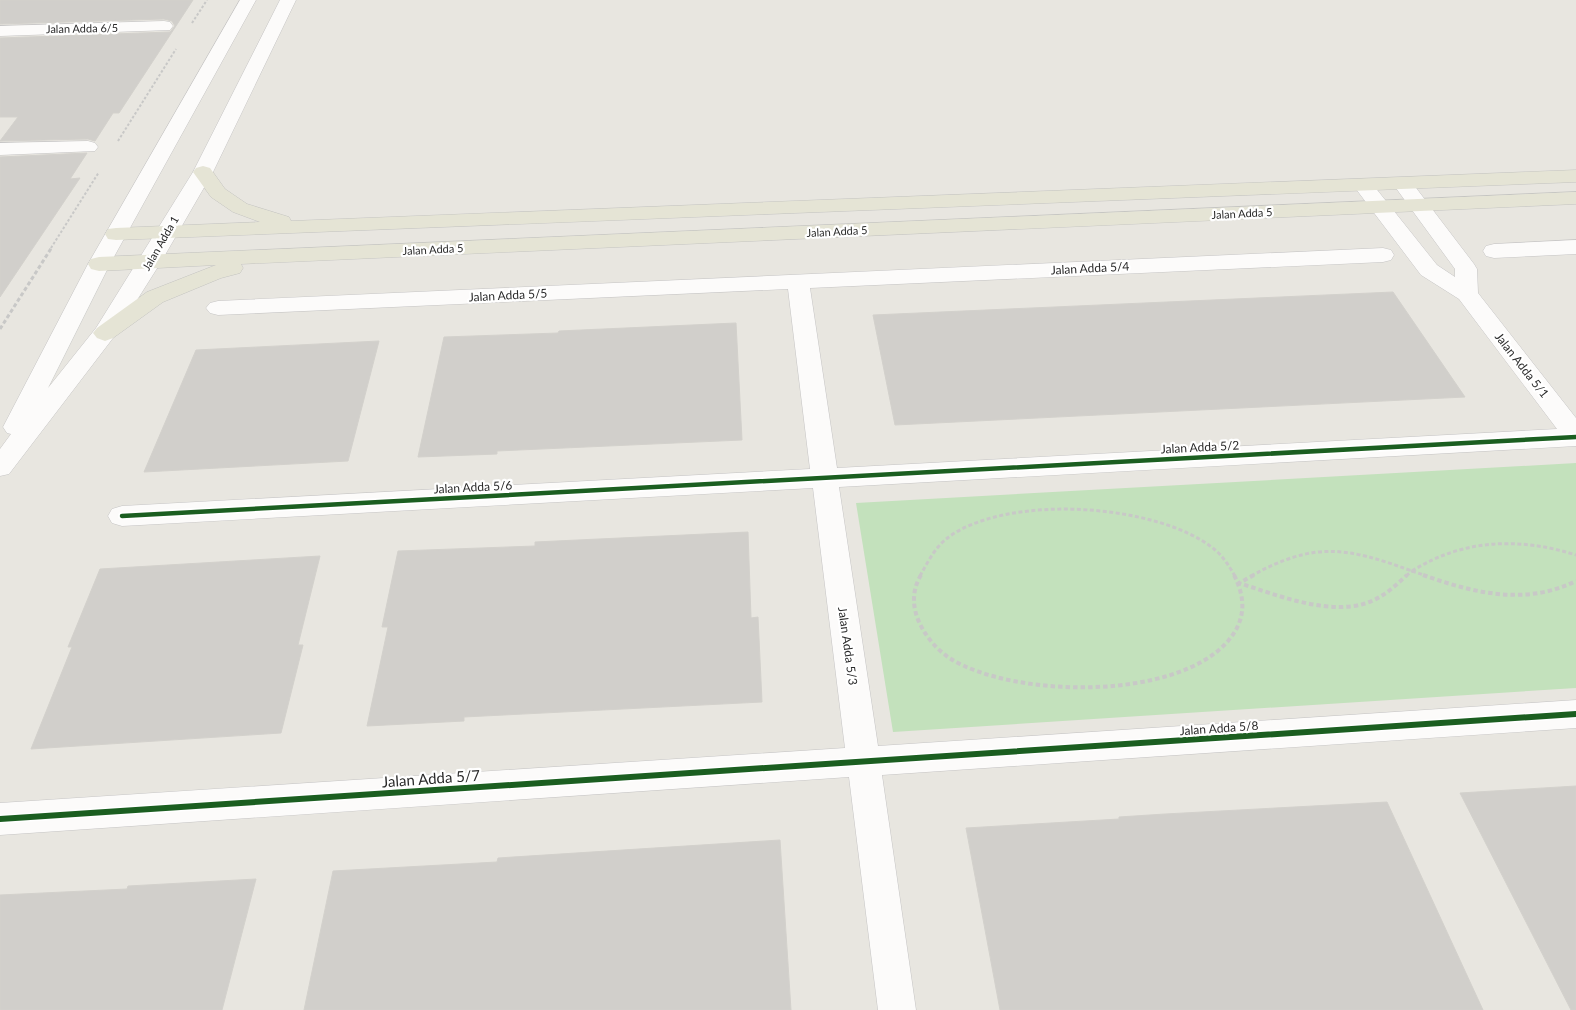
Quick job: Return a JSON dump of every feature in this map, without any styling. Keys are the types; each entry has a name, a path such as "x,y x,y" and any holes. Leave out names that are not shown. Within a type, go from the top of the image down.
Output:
{"main road":[{"path":"203,172 218,193 240,208 274,220 306,226"},
{"name":"Jalan Adda 5","path":"116,234 1363,186 1576,176"},
{"name":"Jalan Adda 5","path":"99,264 1576,198"},
{"path":"105,333 155,297 213,273 278,256"}],"street":[{"path":"0,459 99,264 248,0"},
{"name":"Jalan Adda 1","path":"0,467 105,333 150,262 203,172 288,0"},
{"name":"Jalan Adda 6/5","path":"0,31 164,26"},
{"path":"0,149 88,146"},
{"path":"1402,184 1466,269 1467,294"},
{"name":"Jalan Adda 5/1","path":"1363,186 1429,270 1467,294 1576,436"},
{"path":"1494,251 1576,247"},
{"name":"Jalan Adda 5/4","path":"798,281 1383,255"},
{"name":"Jalan Adda 5/5","path":"218,308 798,281"},
{"name":"Jalan Adda 5/3","path":"798,281 897,1010"},
{"name":"Jalan Adda 5/2","path":"825,478 1576,436"},
{"name":"Jalan Adda 5/6","path":"122,516 825,478"},
{"name":"Jalan Adda 5/8","path":"864,762 1576,714"},
{"name":"Jalan Adda 5/7","path":"0,819 864,762"}],"path":[{"path":"1240,583 1244,602 1242,620 1229,642 1210,659 1170,676 1136,683 1092,686 1036,683 1007,678 956,661 933,644 920,624 912,603 915,583 929,559 948,538 978,524 1012,513 1055,508 1105,510 1152,521 1198,537 1222,554 1240,583 1309,605 1340,606 1366,604 1388,593 1413,571 1448,554 1475,545 1501,541 1527,542 1562,550 1576,556"},
{"path":"1240,583 1256,573 1306,552 1337,550 1374,558 1450,584 1486,593 1518,596 1550,592 1576,581"}],"green space":[{"path":"1576,463 1576,688 893,732 856,503"}],"building":[{"path":"0,0 193,0 119,113 113,113 95,141 88,139 0,141 18,117 0,117 0,38 170,32 175,26 172,21 164,19 0,24"},
{"path":"87,153 70,179 80,178 0,297 0,157"},
{"path":"1393,292 1465,397 895,425 873,315"},
{"path":"736,323 742,440 497,451 497,454 418,457 444,337"},
{"path":"379,341 348,461 144,472 196,350"},
{"path":"748,532 751,618 758,617 762,702 464,717 464,721 367,726 388,627 382,627 398,551 535,546 535,542"},
{"path":"320,556 298,645 303,645 281,733 31,749 72,647 68,647 100,569"},
{"path":"1576,786 1576,1010 1571,1010 1460,793"},
{"path":"1387,802 1483,1010 1000,1010 966,828 1119,819 1119,817 1165,814"},
{"path":"780,840 791,1010 304,1010 333,871 497,862 498,858"},
{"path":"256,879 222,1010 0,1010 0,895 127,889 128,886"}],"cycle path":[{"path":"122,516 1576,437"},
{"path":"0,819 1576,714"}]}
